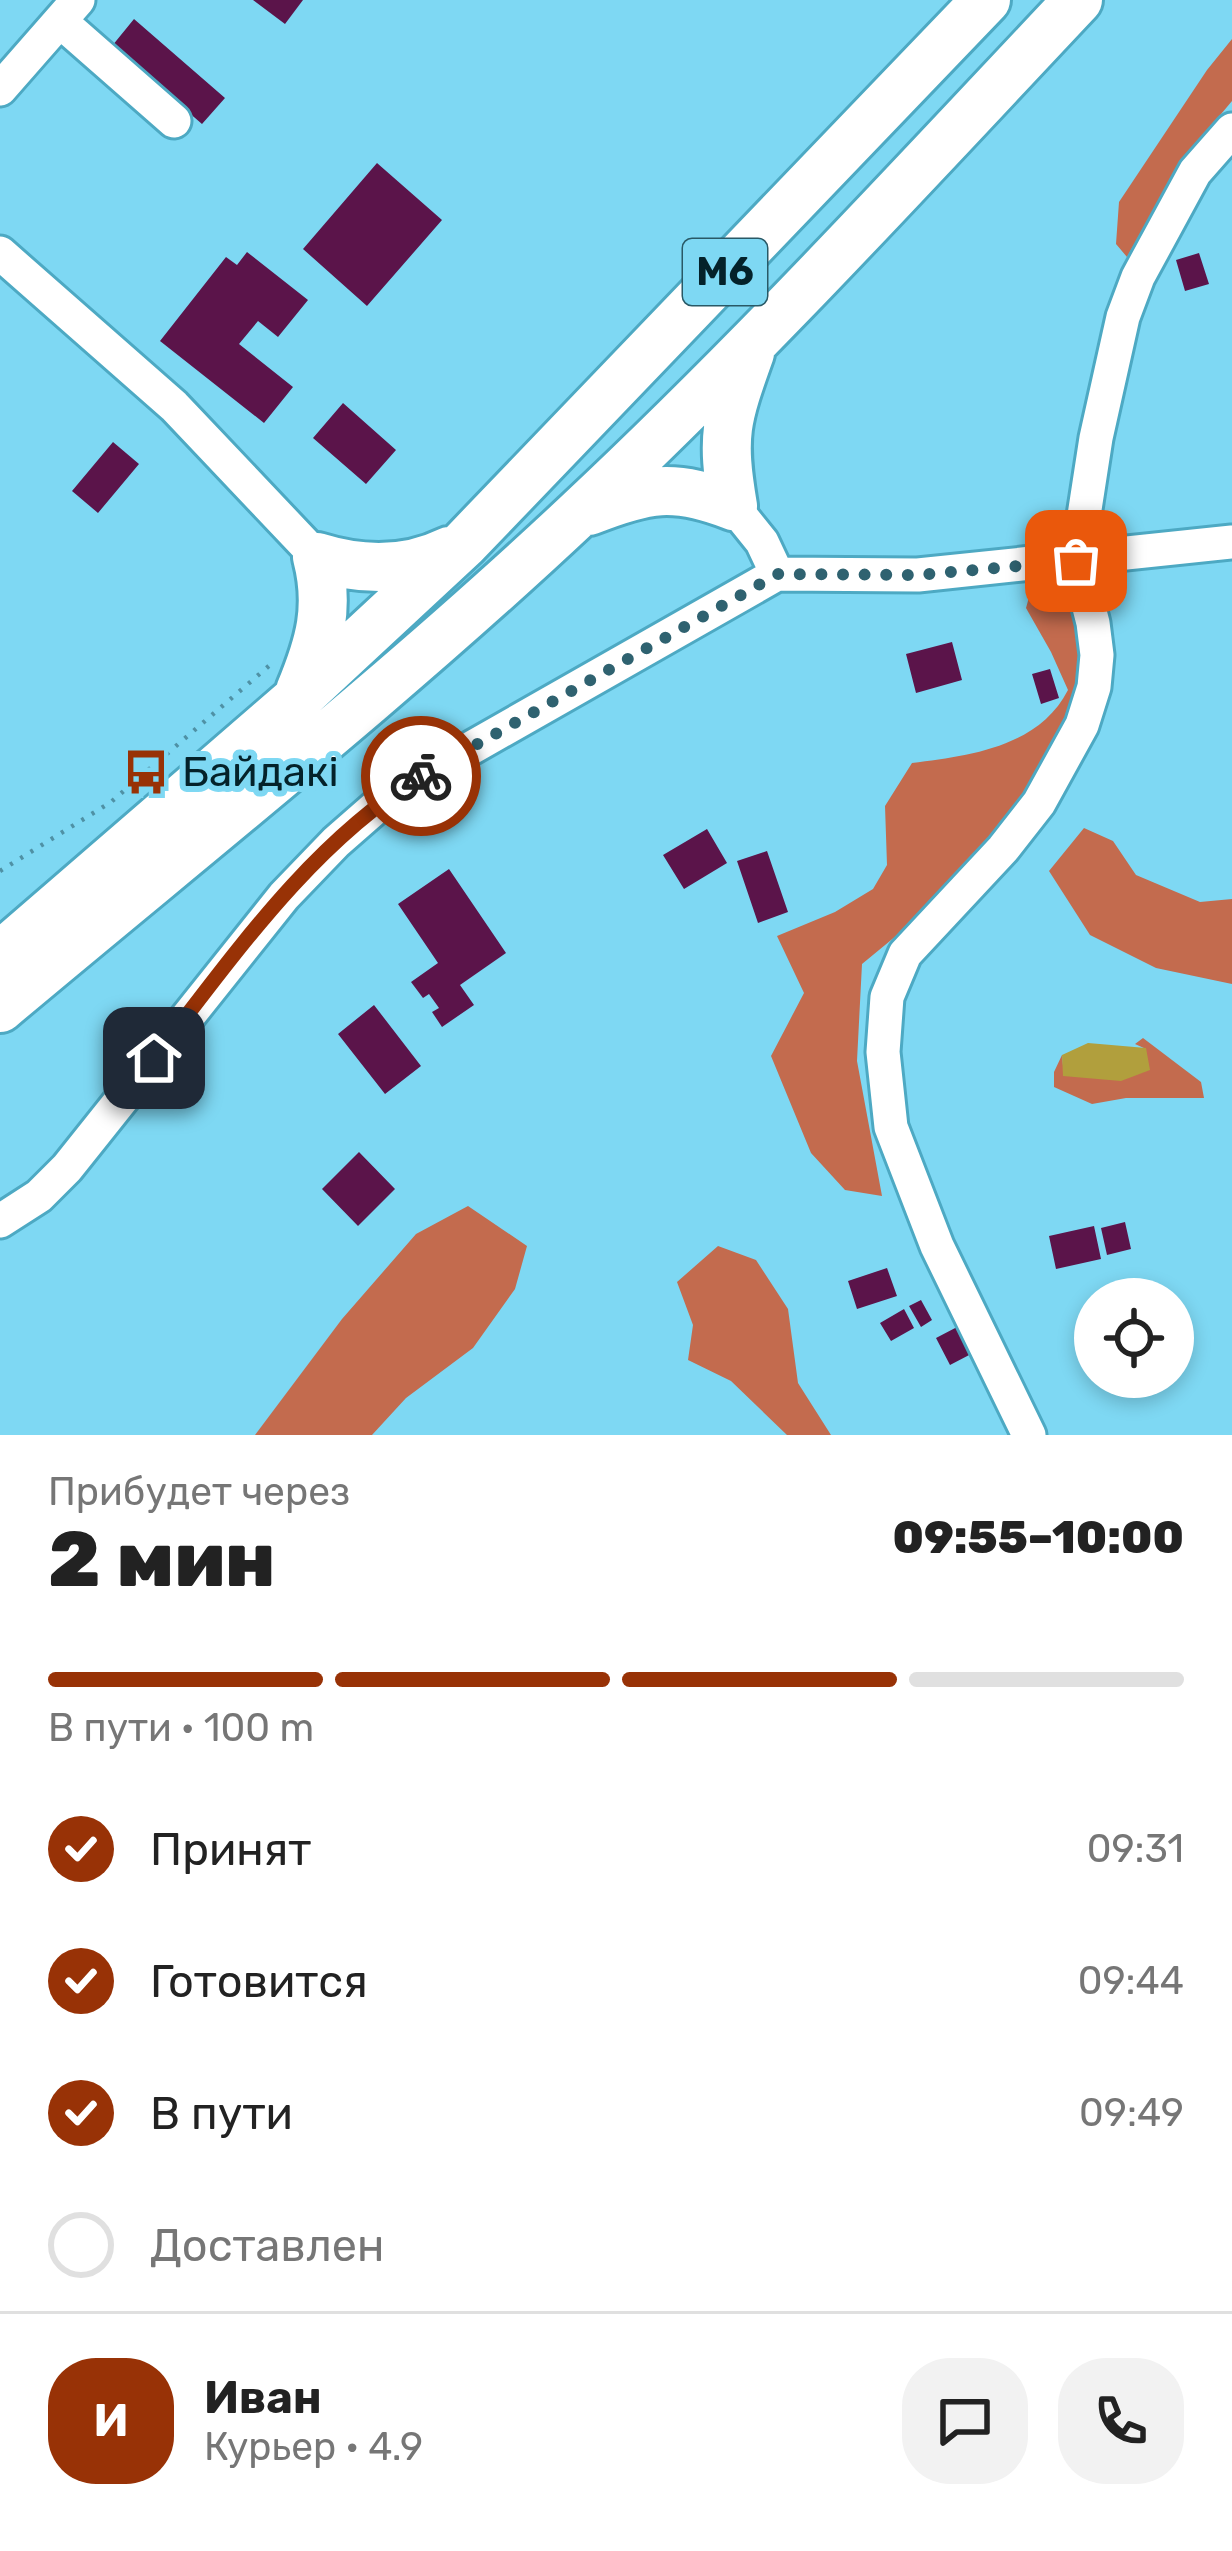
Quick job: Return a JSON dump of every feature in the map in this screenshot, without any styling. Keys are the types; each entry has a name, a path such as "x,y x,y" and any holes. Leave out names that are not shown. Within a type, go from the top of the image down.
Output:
{"highway":[{"name":"М6","path":"0,956 286,680 464,544 986,0"},
{"name":"М6","path":"0,1008 354,711 577,515 753,344 1078,0"},
{"path":"734,506 724,451 728,413 753,344"},
{"path":"577,515 663,488 698,492 734,506"},
{"path":"316,557 344,565 393,568 434,558 464,544"},
{"path":"286,680 321,640 325,586 316,557"}],"street":[{"path":"0,89 69,10 173,121"},
{"path":"1029,1435 910,1183 891,1127 883,1052 887,997 905,954 1003,849 1039,803 1082,725 1094,687 1097,655 1076,561 1096,437 1123,317 1138,277 1195,172 1232,130"},
{"path":"0,253 174,406 316,557"},
{"path":"734,506 762,542 778,574"},
{"path":"0,1221 39,1196 67,1168 272,910 336,842 392,794 778,574 918,575 1232,542"}],"path":[{"path":"0,871 111,802 286,680"}],"shaded area":[{"path":"1232,39 1232,101 1180,163 1127,257 1116,244 1119,202"},
{"path":"1053,582 1080,614 1088,644 1077,711 1003,835 862,964 857,1061 882,1196 845,1190 811,1153 771,1056 804,993 777,936 835,912 873,889 887,865 885,806 912,763 1000,745 1021,736 1055,709 1068,690 1026,608 1033,583"},
{"path":"1084,828 1113,841 1136,875 1200,902 1232,899 1232,984 1156,968 1090,935 1049,871"},
{"path":"1143,1038 1201,1082 1204,1098 1126,1098 1092,1104 1054,1087 1054,1072 1062,1055 1064,1076 1146,1049 1135,1044"},
{"path":"1088,1043 1146,1048 1150,1070 1121,1081 1063,1076 1062,1055"},
{"path":"468,1206 527,1246 515,1289 473,1348 406,1398 372,1435 255,1435 342,1319 416,1234"},
{"path":"718,1246 756,1260 788,1309 798,1383 831,1435 787,1435 731,1381 688,1360 693,1325 677,1282"}],"building":[{"path":"253,0 303,0 285,24"},
{"path":"134,19 225,98 202,124 112,46"},
{"path":"377,163 442,220 367,306 303,249"},
{"path":"247,252 308,300 278,337 258,321 239,344 293,387 264,423 160,341 226,257 237,265"},
{"path":"1199,253 1209,284 1185,291 1176,260"},
{"path":"343,403 396,450 366,484 313,438"},
{"path":"113,442 139,464 98,513 72,491"},
{"path":"952,642 962,680 916,693 906,654"},
{"path":"1050,669 1059,698 1041,704 1032,674"},
{"path":"707,829 727,863 684,889 663,855"},
{"path":"767,851 788,912 758,923 737,861"},
{"path":"449,869 506,953 460,985 474,1005 442,1027 432,1012 439,1008 411,982 438,963 398,904"},
{"path":"374,1005 421,1066 385,1094 338,1034"},
{"path":"359,1152 395,1189 358,1226 322,1189"},
{"path":"1125,1222 1131,1249 1107,1255 1101,1228"},
{"path":"1094,1226 1101,1259 1056,1269 1049,1236"},
{"path":"887,1268 897,1296 857,1309 848,1281"},
{"path":"921,1300 932,1320 921,1327 909,1306"},
{"path":"904,1309 914,1328 891,1341 880,1323"},
{"path":"959,1326 973,1353 950,1365 936,1338"}],"way so far":[{"path":"421,776 778,574 918,575 1076,561"}],"place":[{"name":"Байдакі","path":"146,772"}],"route":[{"path":"154,1058 284,896 336,842 421,776"}]}
